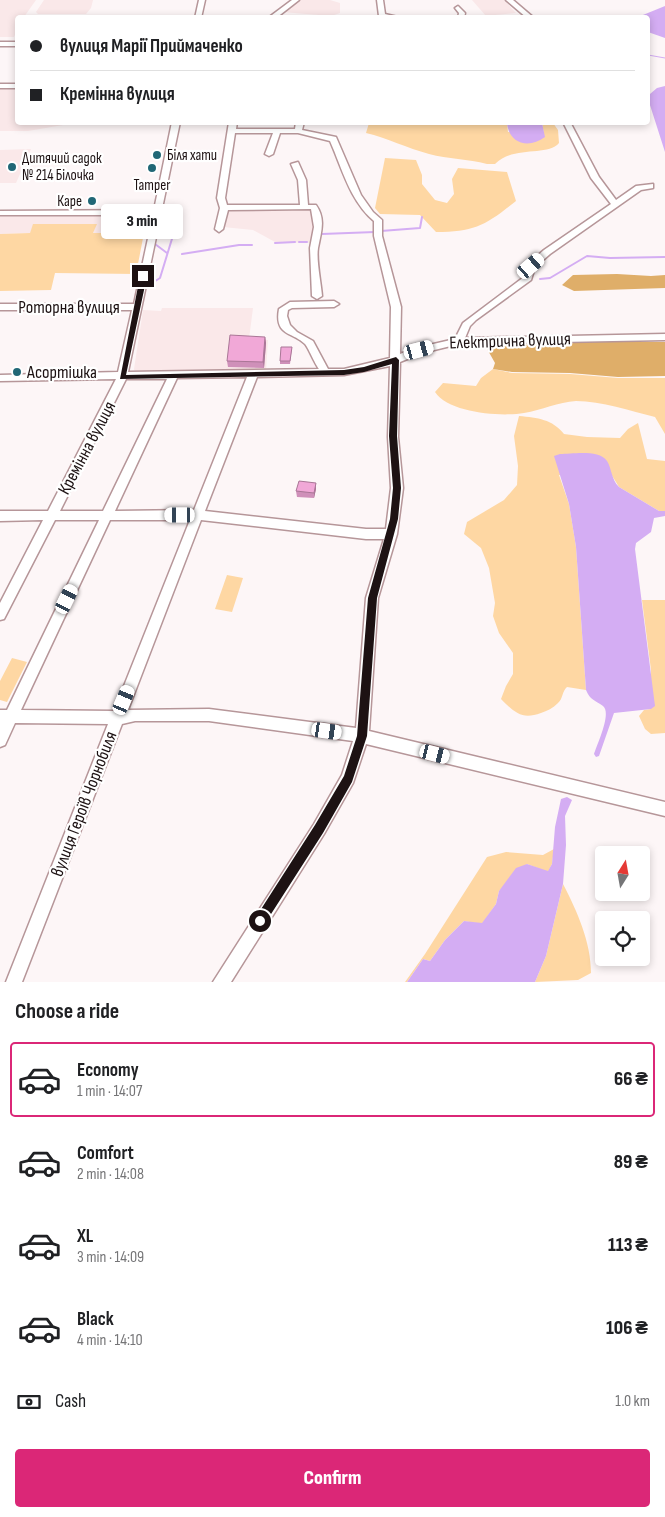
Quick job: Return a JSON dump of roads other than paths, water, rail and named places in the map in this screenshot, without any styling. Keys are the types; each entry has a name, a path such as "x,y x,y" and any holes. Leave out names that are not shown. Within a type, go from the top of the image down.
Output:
{"street":[{"path":"199,15 202,0"},
{"path":"276,15 296,0"},
{"path":"380,0 381,15"},
{"path":"509,0 527,15"},
{"path":"458,8 462,15"},
{"path":"0,44 15,44"},
{"path":"0,86 15,86"},
{"name":"Кремінна вулиця","path":"0,615 122,377 175,125"},
{"path":"568,125 595,178 615,204"},
{"path":"219,228 224,208 221,198 233,127 276,131 299,127 333,139 355,192 370,216 378,220 378,233 396,307 393,436 397,488 391,534 372,598 362,736 348,778 319,829 221,982"},
{"path":"270,154 276,131"},
{"path":"295,164 302,180 304,207"},
{"path":"459,341 466,325 528,278 531,266 547,252 638,188 650,186"},
{"path":"224,208 313,207 317,213 318,242 314,248 317,296"},
{"path":"0,212 157,212"},
{"name":"Роторна вулиця","path":"0,307 138,301"},
{"path":"326,373 313,352 310,343 288,330 284,326 282,318 284,309 290,305 334,304"},
{"name":"Електрична вулиця","path":"0,378 326,373 364,370 396,360 419,350 459,341 665,337"},
{"name":"вулиця Героїв Чорнобиля","path":"14,982 253,374"},
{"path":"0,740 6,716 107,516 174,376"},
{"path":"0,516 198,515 366,534 391,534"},
{"path":"6,716 117,718 135,715 208,715 362,736 665,809"}],"waterway":[{"path":"650,55 665,58"},
{"path":"177,224 179,217"},
{"path":"381,231 420,228 422,217"},
{"path":"149,285 160,278 175,229"},
{"path":"322,234 375,232"},
{"path":"275,243 295,242"},
{"path":"299,242 307,242"},
{"path":"155,244 167,253"},
{"path":"182,254 239,245 252,245"},
{"path":"540,279 550,278 587,256 610,258 665,257"}],"place":[{"name":"Біля хати","path":"157,155"},
{"name":"Дитячий садок № 214 Білочка","path":"12,167"},
{"name":"Tamper","path":"152,168"},
{"name":"Каре","path":"92,201"},
{"name":"Асортішка","path":"17,372"}]}
